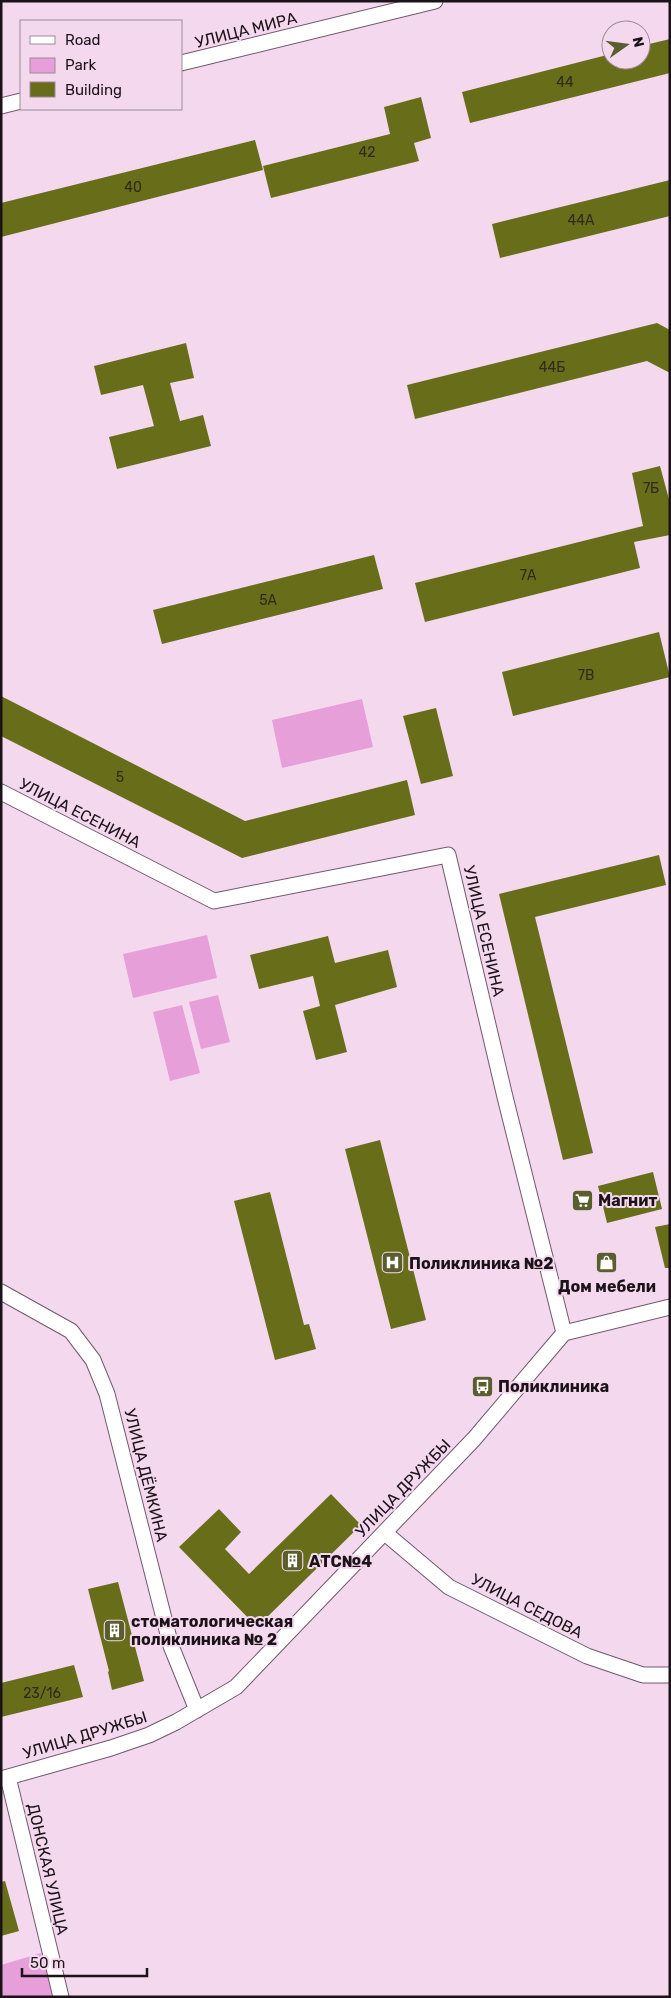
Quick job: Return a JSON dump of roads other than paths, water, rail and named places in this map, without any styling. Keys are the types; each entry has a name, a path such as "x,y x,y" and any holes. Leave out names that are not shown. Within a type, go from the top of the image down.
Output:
{"street":[{"name":"УЛИЦА МИРА","path":"182,63 435,1"},
{"path":"1,106 20,101"},
{"name":"УЛИЦА ЕСЕНИНА","path":"1,792 214,901 448,855 505,1097 564,1333"},
{"name":"УЛИЦА ДЁМКИНА","path":"1,1292 71,1331 94,1360 107,1394 171,1646 197,1710"},
{"path":"564,1333 670,1307"},
{"name":"УЛИЦА ДРУЖБЫ","path":"5,1778 149,1735 236,1687 474,1439 564,1333"},
{"name":"УЛИЦА СЕДОВА","path":"385,1533 449,1587 587,1656 644,1675 670,1675"},
{"name":"ДОНСКАЯ УЛИЦА","path":"5,1778 61,1997"}],"place":[{"name":"Магнит","path":"582,1200"},
{"name":"Дом мебели","path":"607,1262"},
{"name":"Поликлиника №2","path":"393,1263"},
{"name":"Поликлиника","path":"482,1386"},
{"name":"АТС№4","path":"293,1561"},
{"name":"стоматологическая поликлиника № 2","path":"115,1630"}]}
